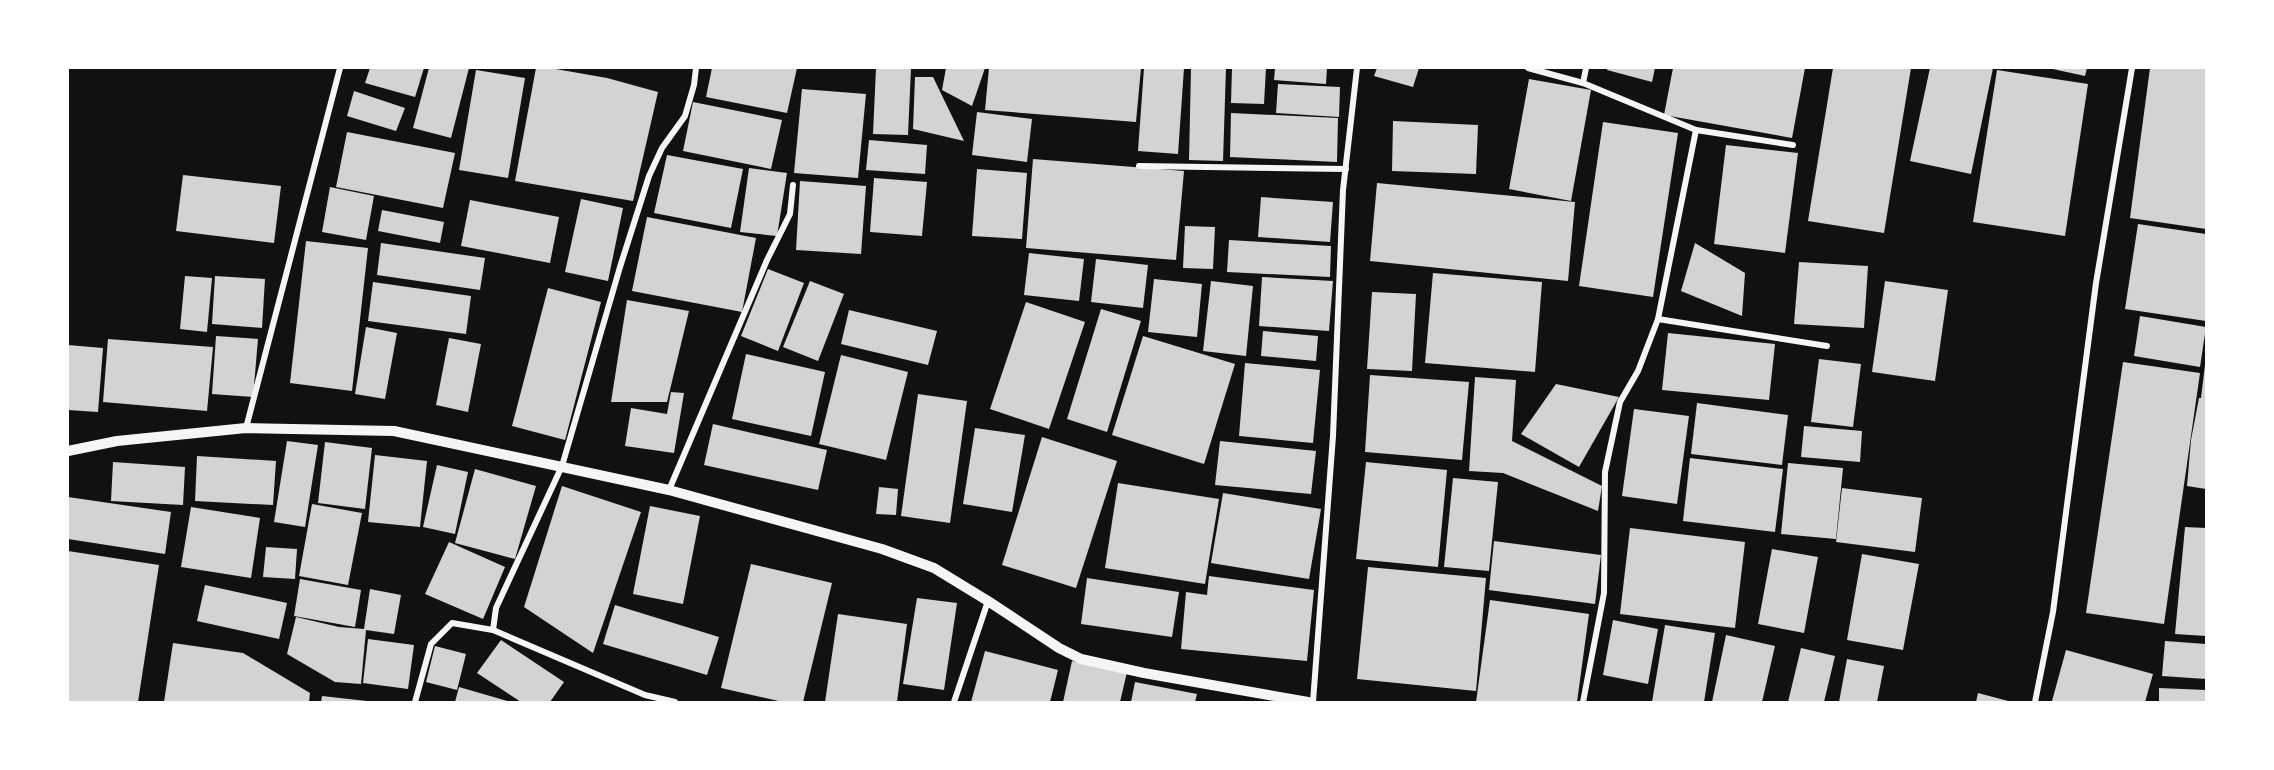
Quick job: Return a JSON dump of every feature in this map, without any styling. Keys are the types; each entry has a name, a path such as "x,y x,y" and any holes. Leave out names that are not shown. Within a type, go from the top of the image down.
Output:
{"street":[{"path":"246,428 340,68"},
{"path":"494,630 496,608 562,466 649,176 662,148 685,116 696,68"},
{"path":"1313,702 1333,436 1343,190 1357,68"},
{"path":"1528,68 1583,83 1696,130 1793,145"},
{"path":"1583,83 1586,68"},
{"path":"2035,702 2053,612 2096,284 2132,68"},
{"path":"1583,702 1604,593 1605,472 1620,402 1638,371 1658,319 1696,130"},
{"path":"1139,166 1346,169"},
{"path":"669,490 767,260 790,214 793,185"},
{"path":"1658,319 1827,346"},
{"path":"68,451 117,441 246,428 394,431 669,490 882,549 934,568 1059,648 1081,659 1144,673 1308,702"},
{"path":"954,702 988,601"},
{"path":"416,702 431,644 452,623 494,630 645,695 675,702"}],"building":[{"path":"370,68 424,68 415,97 365,83"},
{"path":"429,68 469,68 451,138 413,128"},
{"path":"536,68 550,68 607,78 658,92 633,201 515,181"},
{"path":"712,68 797,68 787,113 706,97"},
{"path":"876,68 911,68 908,135 873,134"},
{"path":"946,68 985,68 972,106 942,90"},
{"path":"989,68 1141,68 1136,122 985,110"},
{"path":"1144,68 1184,68 1178,154 1138,151"},
{"path":"1191,68 1226,68 1223,161 1189,160"},
{"path":"1232,68 1266,68 1264,104 1231,103"},
{"path":"1275,68 1327,68 1326,84 1274,80"},
{"path":"1377,68 1419,68 1413,87 1374,76"},
{"path":"1608,68 1655,68 1652,82 1607,70"},
{"path":"1673,68 1805,68 1792,138 1664,115"},
{"path":"1833,68 1911,68 1884,233 1808,221"},
{"path":"1930,68 1993,68 1971,174 1910,161"},
{"path":"2048,68 2087,68 2085,76"},
{"path":"2150,68 2206,68 2206,229 2130,218"},
{"path":"476,70 525,78 508,178 459,170"},
{"path":"1997,70 2088,84 2065,236 1973,222"},
{"path":"915,77 933,77 964,141 913,129"},
{"path":"1529,79 1591,90 1571,201 1509,189"},
{"path":"1278,84 1340,87 1339,117 1276,113"},
{"path":"802,89 866,94 858,178 794,173"},
{"path":"354,91 405,108 396,131 347,116"},
{"path":"693,102 782,120 771,169 683,151"},
{"path":"977,112 1032,119 1027,162 972,155"},
{"path":"1231,113 1338,118 1337,162 1230,157"},
{"path":"1393,121 1478,125 1476,174 1392,171"},
{"path":"1603,122 1678,133 1653,297 1579,286"},
{"path":"347,132 455,153 443,208 336,187"},
{"path":"869,140 927,145 925,174 866,170"},
{"path":"1726,145 1798,153 1785,253 1714,244"},
{"path":"667,155 743,169 731,228 654,213"},
{"path":"1033,159 1184,171 1176,260 1026,248"},
{"path":"749,168 787,173 777,236 740,232"},
{"path":"977,169 1027,173 1022,239 972,236"},
{"path":"183,175 281,186 274,243 176,231"},
{"path":"874,178 927,182 922,236 870,232"},
{"path":"800,181 866,186 861,254 796,250"},
{"path":"1377,183 1575,202 1568,281 1370,261"},
{"path":"330,187 374,196 366,240 322,232"},
{"path":"1261,197 1333,202 1330,242 1258,237"},
{"path":"581,199 623,208 608,281 565,272"},
{"path":"470,200 559,217 550,263 461,246"},
{"path":"382,210 444,222 440,243 378,231"},
{"path":"647,217 756,238 742,312 632,291"},
{"path":"2138,224 2206,234 2206,321 2125,309"},
{"path":"1185,226 1215,227 1213,269 1183,268"},
{"path":"1229,240 1331,246 1330,277 1227,272"},
{"path":"306,241 368,248 352,391 290,383"},
{"path":"381,243 485,258 480,290 377,275"},
{"path":"1695,243 1745,273 1742,316 1681,291"},
{"path":"1029,253 1084,259 1079,301 1024,295"},
{"path":"1096,259 1148,265 1143,308 1091,302"},
{"path":"1799,262 1868,266 1864,328 1794,324"},
{"path":"768,269 804,283 778,351 741,336"},
{"path":"1433,273 1542,282 1535,372 1425,363"},
{"path":"185,276 212,278 207,332 180,329"},
{"path":"215,276 265,279 262,328 212,324"},
{"path":"1262,277 1333,281 1329,331 1259,326"},
{"path":"1154,279 1202,284 1197,337 1148,332"},
{"path":"810,281 844,294 818,361 783,347"},
{"path":"1211,281 1253,286 1246,356 1203,351"},
{"path":"1885,281 1948,290 1935,381 1872,372"},
{"path":"373,282 471,296 466,334 368,321"},
{"path":"548,288 601,302 565,440 512,426"},
{"path":"1372,292 1416,294 1412,371 1367,369"},
{"path":"627,300 689,311 667,402 611,402"},
{"path":"1026,302 1085,322 1049,429 990,409"},
{"path":"1101,309 1141,321 1107,432 1067,419"},
{"path":"849,310 937,331 928,365 841,344"},
{"path":"2140,316 2206,327 2200,367 2134,356"},
{"path":"366,327 397,333 385,399 355,394"},
{"path":"1263,331 1318,336 1316,361 1261,356"},
{"path":"1668,333 1775,344 1769,400 1662,390"},
{"path":"216,336 258,339 253,397 212,394"},
{"path":"1143,336 1235,364 1204,464 1112,435"},
{"path":"449,338 481,344 468,412 436,405"},
{"path":"108,339 213,347 207,411 103,402"},
{"path":"68,345 103,348 98,412 68,410"},
{"path":"746,354 825,372 811,436 732,419"},
{"path":"841,355 908,372 886,460 819,444"},
{"path":"1819,359 1861,364 1853,427 1811,422"},
{"path":"2123,362 2200,373 2164,624 2086,613"},
{"path":"1245,363 1320,370 1313,443 1239,436"},
{"path":"2205,365 2206,489 2187,486 2191,440 2199,398 2201,398"},
{"path":"1370,375 1469,382 1462,460 1365,452"},
{"path":"1475,377 1516,380 1512,441 1602,486 1598,511 1503,473 1469,471"},
{"path":"1556,384 1619,397 1579,467 1521,434"},
{"path":"671,392 684,393 674,453 625,446 631,408 667,414"},
{"path":"918,394 967,401 950,523 901,516"},
{"path":"1697,403 1788,415 1782,465 1691,454"},
{"path":"1634,409 1689,416 1677,504 1622,496"},
{"path":"713,424 827,450 818,490 704,465"},
{"path":"1804,426 1862,431 1860,462 1801,457"},
{"path":"975,428 1025,435 1012,512 963,504"},
{"path":"1042,437 1117,461 1076,588 1002,565"},
{"path":"287,441 318,445 305,527 274,522"},
{"path":"1220,441 1316,451 1311,494 1215,485"},
{"path":"325,442 372,448 365,509 318,503"},
{"path":"375,455 427,461 420,527 368,522"},
{"path":"197,456 276,461 273,505 195,501"},
{"path":"1690,458 1783,469 1775,532 1683,521"},
{"path":"113,462 185,467 183,505 111,501"},
{"path":"1366,462 1447,470 1438,567 1356,559"},
{"path":"1788,463 1843,468 1836,539 1781,534"},
{"path":"437,465 468,472 455,534 423,527"},
{"path":"475,469 536,486 515,559 455,543"},
{"path":"1453,478 1498,482 1489,571 1444,567"},
{"path":"1118,483 1219,499 1205,584 1105,568"},
{"path":"562,486 641,512 593,653 524,607"},
{"path":"879,487 898,489 896,515 876,514"},
{"path":"1842,488 1922,498 1915,552 1836,542"},
{"path":"1223,493 1321,509 1309,579 1211,563"},
{"path":"68,497 171,512 165,554 68,539"},
{"path":"312,504 362,513 348,585 299,576"},
{"path":"650,506 700,516 683,604 633,594"},
{"path":"191,507 260,518 251,578 181,567"},
{"path":"2185,527 2206,528 2206,636 2175,634"},
{"path":"1630,528 1745,542 1735,628 1620,614"},
{"path":"1494,541 1601,555 1595,604 1489,590"},
{"path":"449,542 505,567 483,619 425,594"},
{"path":"266,547 297,549 295,579 263,577"},
{"path":"1772,549 1818,557 1804,633 1758,624"},
{"path":"68,551 159,565 138,702 68,702"},
{"path":"1862,554 1919,564 1903,650 1847,640"},
{"path":"751,564 832,583 803,702 783,702 721,688"},
{"path":"1368,567 1486,578 1476,691 1357,679"},
{"path":"1209,576 1314,590 1307,661 1181,649 1186,592 1207,595"},
{"path":"1087,578 1179,592 1172,637 1081,624"},
{"path":"300,579 361,590 355,627 294,616"},
{"path":"205,585 287,603 279,639 197,621"},
{"path":"370,589 401,595 394,634 366,630 361,684 335,682 287,654 296,617 339,627 364,629"},
{"path":"917,598 957,603 944,690 903,684"},
{"path":"1490,600 1589,614 1577,702 1476,702"},
{"path":"615,605 719,637 707,675 603,644"},
{"path":"838,614 907,624 897,702 825,702"},
{"path":"1613,620 1658,629 1648,684 1603,675"},
{"path":"1665,625 1715,633 1704,702 1652,702"},
{"path":"1726,635 1775,646 1762,702 1712,702"},
{"path":"368,639 414,645 408,689 363,683"},
{"path":"501,640 564,682 550,702 521,702 477,673"},
{"path":"2165,641 2206,644 2206,679 2162,676"},
{"path":"173,643 243,653 310,693 309,702 164,702"},
{"path":"435,646 466,654 457,690 426,682"},
{"path":"1801,648 1835,656 1824,702 1788,702"},
{"path":"2066,650 2153,674 2145,702 2052,701"},
{"path":"985,651 1058,670 1050,702 971,702"},
{"path":"1847,659 1884,666 1877,702 1839,702"},
{"path":"1072,661 1127,672 1120,702 1063,702"},
{"path":"1135,682 1197,694 1195,702 1131,702"},
{"path":"459,687 511,702 455,702"},
{"path":"2159,688 2206,690 2206,702 2159,702"},
{"path":"1978,693 2012,702 1976,702"},
{"path":"322,696 367,701 367,702 321,702"}]}
